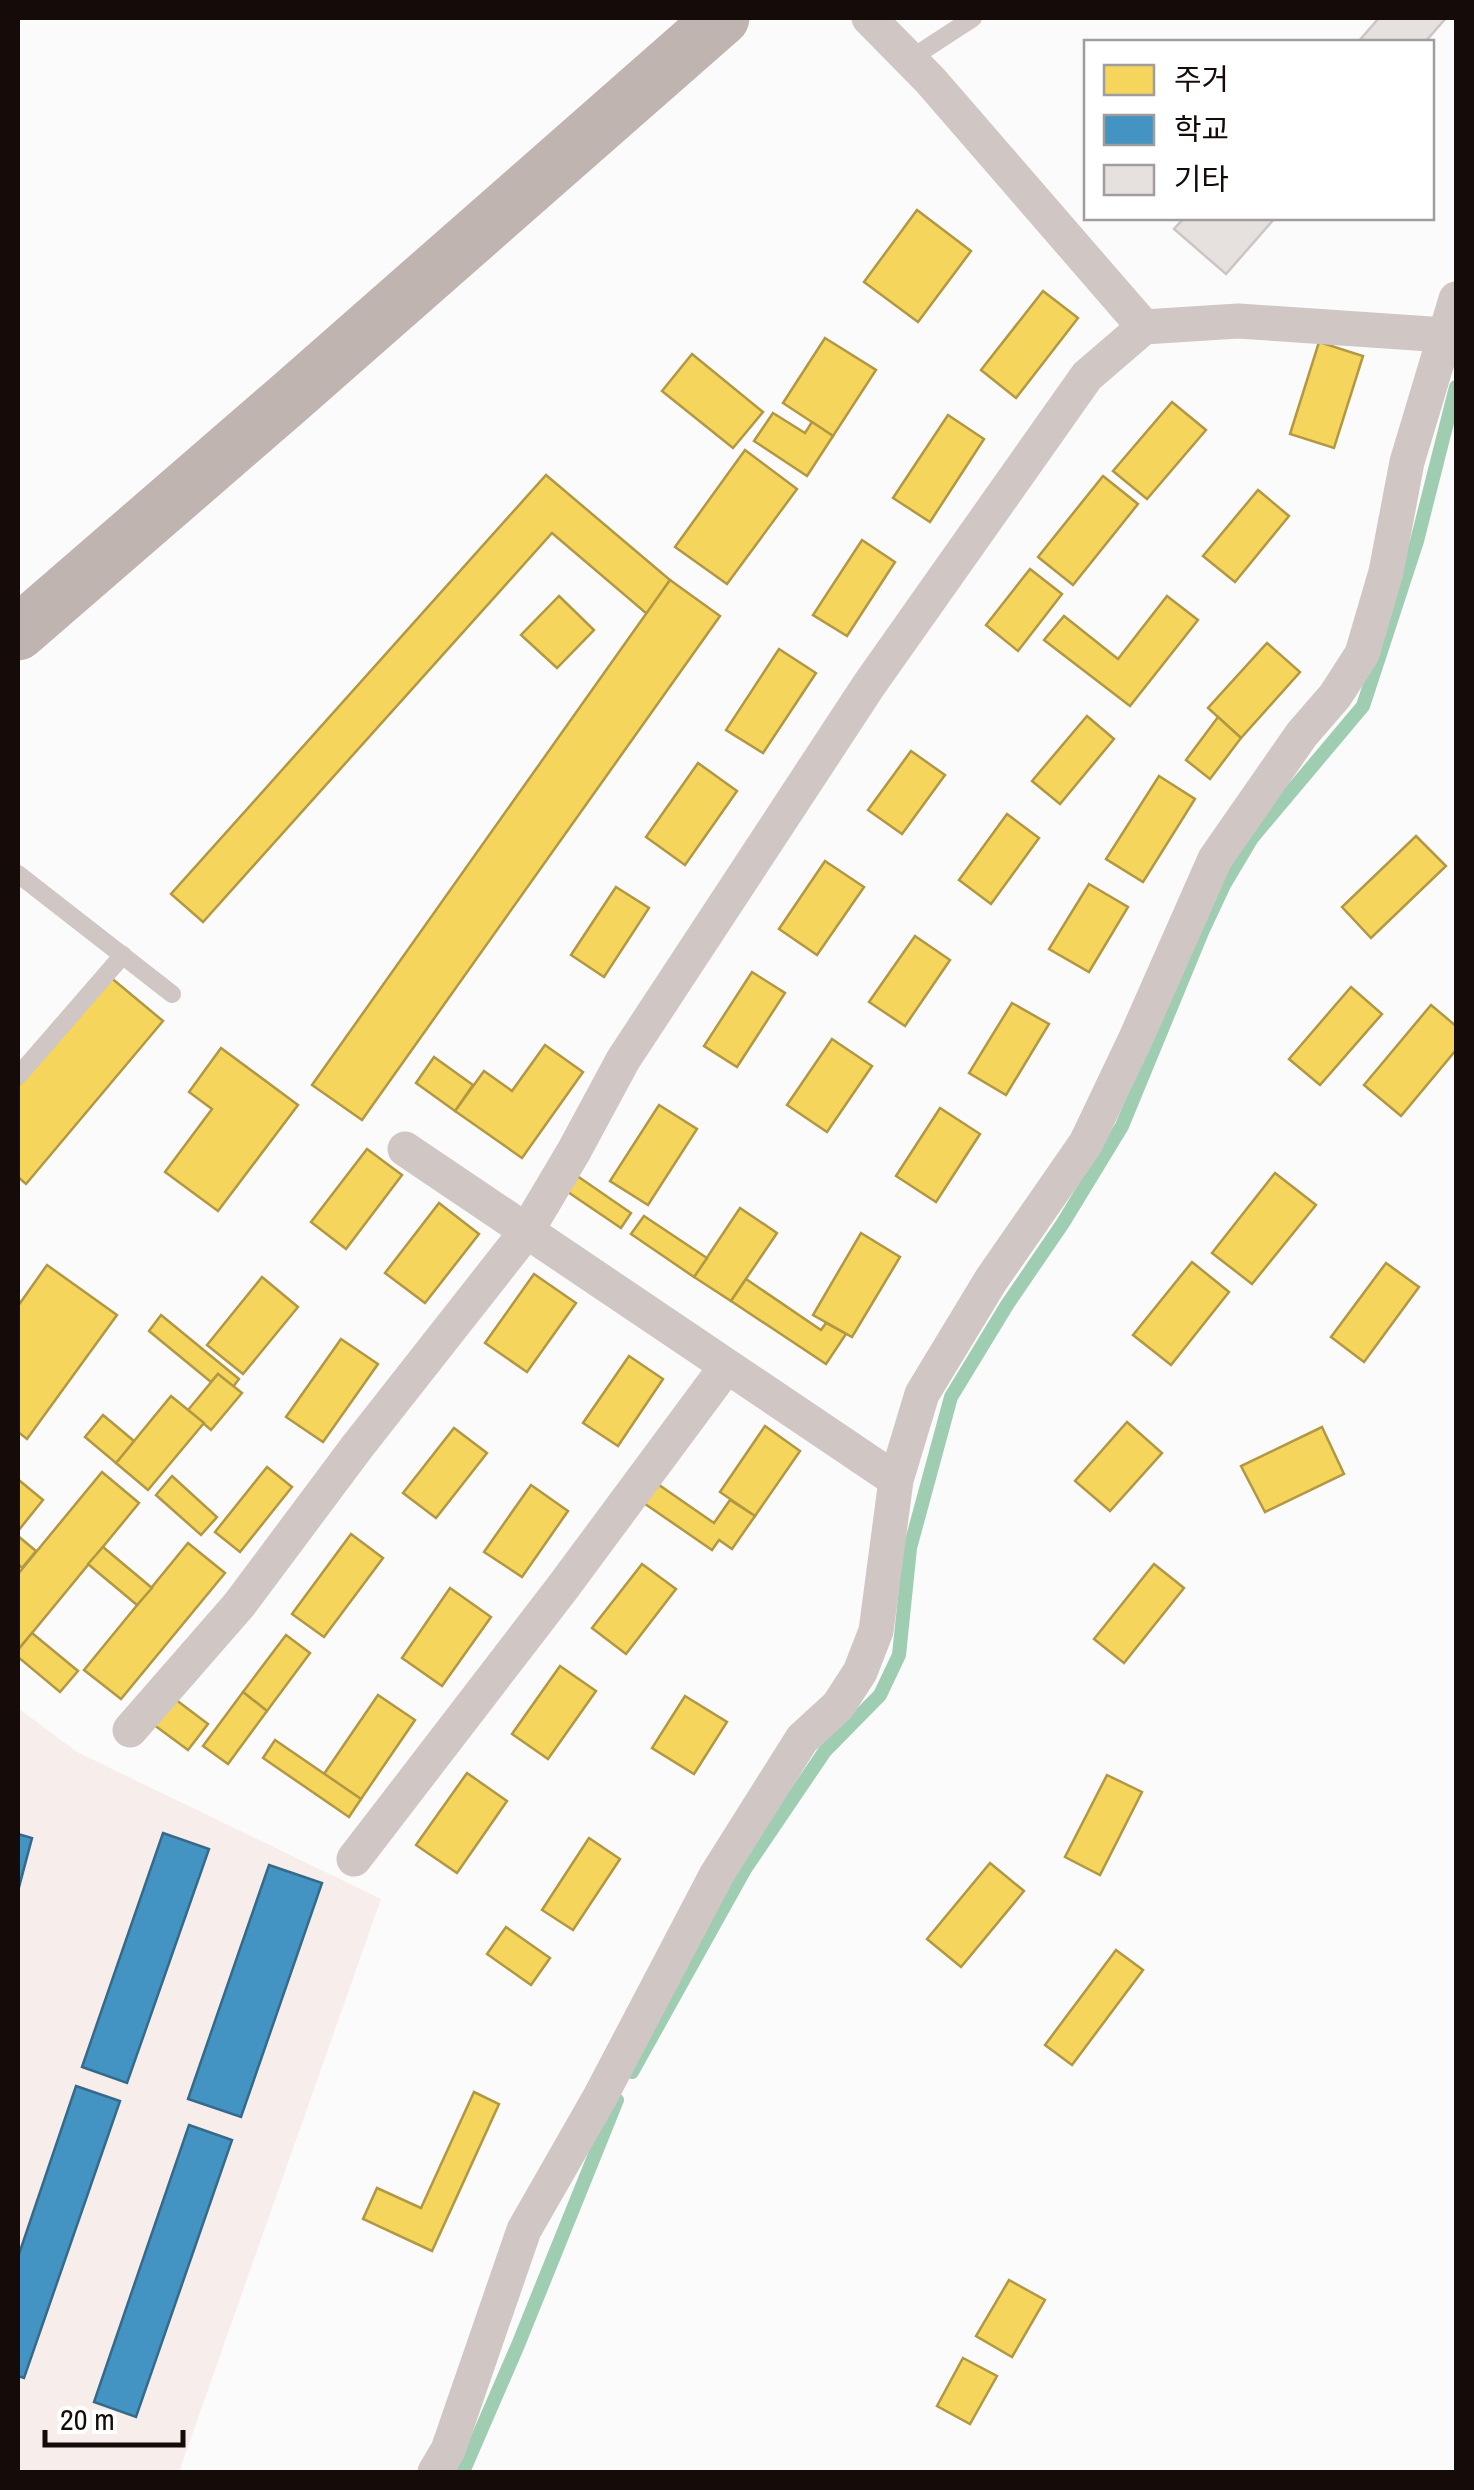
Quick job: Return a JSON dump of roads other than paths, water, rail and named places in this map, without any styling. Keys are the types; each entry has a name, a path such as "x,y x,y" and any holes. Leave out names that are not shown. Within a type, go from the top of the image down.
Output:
{"main road":[{"path":"18,634 722,18"}],"street":[{"path":"869,18 930,80 1144,327"},
{"path":"435,2472 454,2434 524,2230 600,2096 716,1874 802,1740 838,1706 860,1672 876,1631 896,1480 922,1394 990,1280 1086,1143 1215,859 1362,654 1386,572 1407,462 1456,300"},
{"path":"130,1730 238,1605 526,1232 623,1060 868,685 1087,376 1144,327 1238,321 1445,335"},
{"path":"405,1150 896,1480"},
{"path":"354,1859 726,1367"}],"lane":[{"path":"910,59 972,18"},
{"path":"18,874 172,994"},
{"path":"18,1076 123,956"}],"waterway":[{"path":"632,2072 745,1869 825,1751 880,1695 899,1655 910,1548 951,1397 1122,1126 1202,932 1252,838 1363,706 1417,541 1456,387"},
{"path":"463,2472 617,2100"}]}
